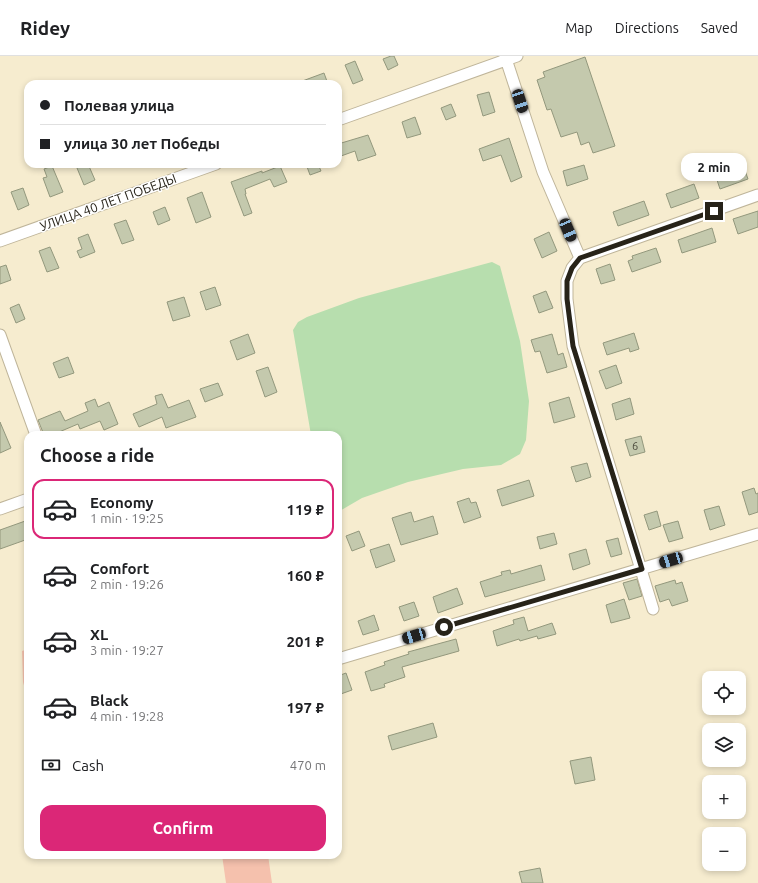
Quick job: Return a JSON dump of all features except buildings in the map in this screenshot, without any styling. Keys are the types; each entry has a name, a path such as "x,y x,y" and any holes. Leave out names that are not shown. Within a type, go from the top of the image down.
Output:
{"street":[{"path":"342,119 505,58 517,56"},
{"path":"505,58 542,168 580,258"},
{"name":"УЛИЦА 40 ЛЕТ ПОБЕДЫ","path":"0,241 205,168"},
{"path":"653,609 573,346 567,299 567,281 572,268 580,258 758,195"},
{"path":"0,335 35,431"},
{"path":"0,509 24,500"},
{"path":"342,658 758,534"}],"shaded area":[{"path":"492,262 500,266 520,341 529,401 526,440 520,454 501,465 463,469 408,482 362,498 342,510 342,431 310,431 293,330 298,322 307,317 359,298"},
{"path":"24,650 24,686 23,682 22,651"},
{"path":"223,859 269,859 272,883 226,883"}],"route":[{"path":"444,627 642,569 573,346 567,299 567,281 572,268 580,258 714,211"}]}
